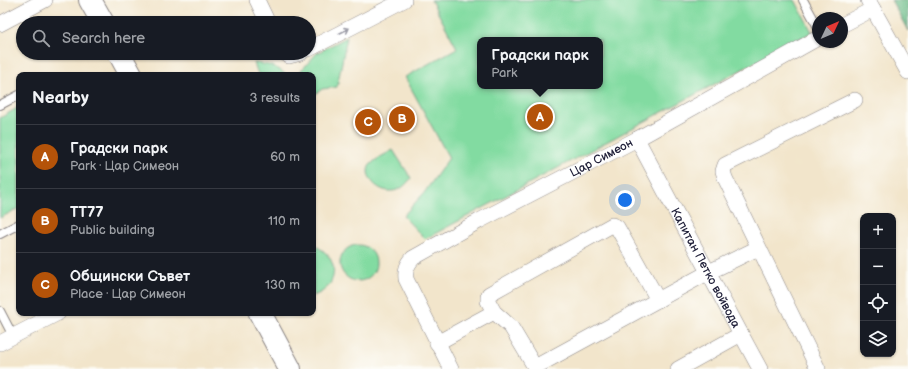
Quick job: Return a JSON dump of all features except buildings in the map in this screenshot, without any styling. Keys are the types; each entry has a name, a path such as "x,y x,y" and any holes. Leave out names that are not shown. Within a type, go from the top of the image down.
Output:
{"street":[{"path":"0,24 45,0"},
{"path":"90,0 99,16"},
{"path":"257,0 265,16"},
{"path":"316,45 404,0"},
{"path":"848,21 870,4 908,72"},
{"name":"Цар Симеон","path":"451,369 406,279 405,270 412,258 479,221 637,139 812,41"},
{"path":"123,60 129,72"},
{"path":"818,369 758,248 723,171 725,166 855,100"},
{"name":"Капитан Петко войвода","path":"637,139 741,334 678,369"},
{"path":"658,300 617,227 612,225 489,294 488,297 488,301 494,312 511,327 535,368 709,272 758,248"},
{"path":"438,343 494,312"},
{"path":"0,343 52,316"},
{"path":"262,316 290,369"},
{"path":"741,334 760,369"}],"lane":[{"path":"803,0 812,16"},
{"path":"0,105 16,97"},
{"path":"0,234 16,226"},
{"path":"0,311 13,336"}],"green space":[{"path":"431,0 795,0 812,32 425,239 403,216 424,193 449,158 405,77 457,48"},
{"path":"891,0 908,0 908,31"},
{"path":"347,37 337,87 322,89 316,94 316,72 300,72 311,60 316,60 317,53"},
{"path":"254,63 272,66 282,72 257,72"},
{"path":"16,109 16,210 0,218 0,118"},
{"path":"393,150 411,178 403,187 394,191 386,191 379,188 373,182 369,176 368,170 373,162"},
{"path":"358,245 371,250 376,263 371,276 358,281 345,276 340,263 345,250"},
{"path":"316,247 328,256 334,271 329,286 316,295"}],"place":[{"name":"Градски парк","path":"540,117"},
{"name":"TT77","path":"402,119"},
{"name":"Общински Съвет","path":"368,122"}]}
